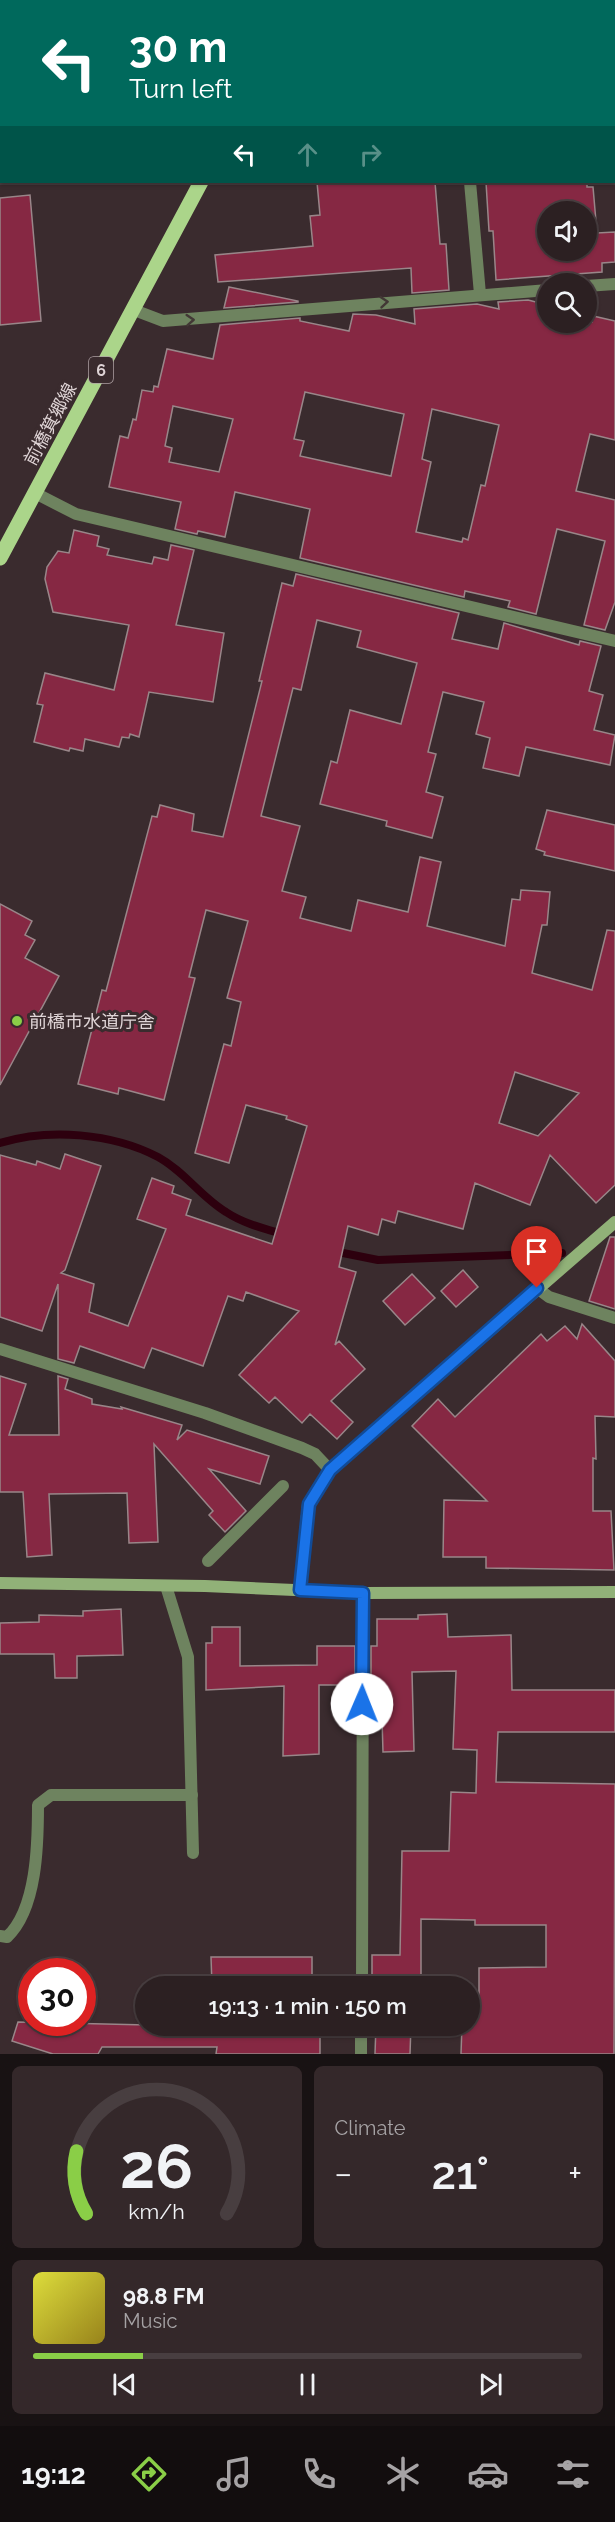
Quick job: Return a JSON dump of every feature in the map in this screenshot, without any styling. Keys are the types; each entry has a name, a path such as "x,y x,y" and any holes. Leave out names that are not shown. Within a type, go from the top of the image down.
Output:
{"main road":[{"name":"前橋箕郷線","path":"0,558 200,183"}],"street":[{"path":"470,183 480,294"},
{"path":"597,285 615,284"},
{"path":"134,310 163,321 537,291"},
{"path":"35,493 76,514 615,641"},
{"path":"300,1590 309,1504 330,1470 615,1222"},
{"path":"537,1288 549,1297 615,1318"},
{"path":"0,1349 205,1413 303,1448 315,1454 330,1470"},
{"path":"208,1561 283,1486"},
{"path":"0,1583 363,1593 615,1592"},
{"path":"166,1586 188,1657 193,1853"},
{"path":"362,1976 363,1593"},
{"path":"0,1936 7,1937 19,1926 38,1860 38,1805 44,1800 51,1795 192,1795"},
{"path":"361,2036 361,2054"}],"building":[{"path":"317,183 435,183 440,244 446,244 449,290 412,293 411,268 218,282 215,255 313,246 310,216 320,215"},
{"path":"486,183 587,183 587,187 593,187 594,201 537,201 537,261 597,261 597,233 615,232 615,262 602,263 602,272 537,273 537,277 496,280 493,231 489,231"},
{"path":"30,195 41,321 0,325 0,198"},
{"path":"229,287 298,301 298,302 224,308"},
{"path":"528,300 537,302 537,333 597,333 597,317 615,321 615,440 590,434 576,491 615,500 615,602 605,630 584,625 605,541 557,529 536,614 508,607 510,601 465,591 464,597 300,558 310,509 235,492 225,537 198,531 197,534 175,529 181,502 109,487 120,436 128,438 133,419 136,420 142,390 153,392 154,386 158,387 167,349 213,359 220,325 300,318 300,321 349,331 353,314 376,315 415,324 414,309 477,304 499,309 498,302","holes":["305,392 404,414 391,476 300,456 304,441 294,439","173,406 233,419 219,472 169,462 172,448 165,446","432,409 499,425 485,486 481,485 468,540 463,538 462,542 416,532 431,462 422,459"]},
{"path":"74,530 99,536 97,546 109,549 107,555 152,564 154,557 168,560 171,545 194,550 176,625 224,633 213,702 149,692 139,737 130,734 129,738 122,737 119,747 85,739 83,751 70,748 69,751 34,742 43,705 37,704 45,673 114,690 129,625 53,612 45,579 47,567 58,551 69,553"},
{"path":"296,574 459,613 452,639 498,649 504,623 579,645 580,641 601,646 589,691 603,695 594,730 615,735 610,765 526,747 519,776 483,768 490,738 476,734 484,702 443,692 428,752 436,754 426,792 443,797 432,838 386,826 387,821 320,804 331,761 337,763 350,710 401,724 417,663 357,647 361,631 317,620 301,690 293,688 261,816 300,826 282,891 306,897 300,918 351,931 358,900 408,912 420,857 441,862 427,926 505,946 512,899 520,900 521,890 550,892 547,925 542,925 532,973 592,990 607,930 615,931 615,1185 596,1203 550,1155 530,1205 475,1183 463,1229 398,1211 395,1223 382,1219 378,1235 348,1226 339,1267 356,1272 335,1345 339,1341 365,1369 331,1401 353,1422 337,1439 310,1414 302,1423 275,1397 269,1403 239,1375 299,1311 246,1292 243,1301 228,1296 203,1366 152,1348 144,1368 80,1346 74,1363 58,1359 58,1284 42,1331 0,1317 0,1155 36,1165 37,1161 60,1169 65,1154 101,1166 65,1270 61,1273 94,1284 89,1312 128,1326 166,1229 137,1219 152,1178 174,1186 172,1193 191,1200 186,1215 272,1244 307,1126 286,1119 287,1116 246,1105 229,1163 195,1153 224,1044 231,1046 241,1002 227,998 248,921 206,910 189,977 195,978 164,1100 119,1088 118,1094 78,1084 102,990 106,991 152,816 157,817 160,805 194,814 192,831 223,837 262,681 259,681 282,583 293,586","holes":["515,1072 579,1093 538,1136 499,1123"]},
{"path":"547,810 615,825 615,871 544,855 545,852 536,849"},
{"name":"前橋市水道庁舎","path":"0,904 32,921 25,935 35,940 25,958 59,976 0,1085"},
{"path":"610,1237 615,1237 615,1309 589,1301"},
{"path":"463,1270 478,1287 456,1307 441,1291"},
{"path":"412,1274 435,1298 405,1325 383,1301"},
{"path":"582,1324 615,1361 615,1417 595,1416 596,1459 593,1458 593,1511 611,1511 614,1570 486,1568 486,1557 443,1557 444,1500 487,1501 412,1426 438,1399 455,1417 541,1334 547,1341 565,1326 577,1339"},
{"path":"0,1376 26,1384 9,1435 59,1435 58,1376 68,1379 65,1389 92,1399 92,1404 122,1409 121,1407 182,1425 177,1440 187,1430 269,1456 260,1484 209,1469 246,1511 225,1532 209,1515 213,1511 154,1444 158,1542 129,1543 127,1493 49,1494 52,1555 27,1557 23,1492 0,1492"},
{"path":"121,1609 123,1655 77,1656 77,1678 55,1678 54,1654 0,1654 0,1623 39,1622 39,1615 83,1616 83,1611"},
{"path":"447,1614 448,1637 511,1635 512,1690 615,1690 615,1732 498,1732 496,1782 615,1784 614,2054 461,2054 462,2036 480,2036 479,1968 546,1967 546,1925 475,1925 475,1920 421,1919 421,1976 372,1976 372,1955 400,1955 402,1851 449,1851 451,1792 476,1793 477,1750 453,1749 456,1671 412,1672 414,1751 383,1752 381,1685 371,1685 371,1646 377,1646 377,1619 418,1619 418,1615"},
{"path":"212,1627 240,1627 240,1666 317,1665 317,1646 355,1646 355,1685 319,1685 319,1754 283,1756 284,1686 206,1690 206,1643 212,1643"},
{"path":"211,1957 312,1957 312,1976 212,1976"},
{"path":"18,2022 18,2036 96,2036 96,2024 135,2025 135,2036 320,2036 320,2054 216,2054 217,2047 102,2047 98,2054 53,2054 12,2041"},
{"path":"376,2036 411,2036 410,2054 375,2054"}],"waterway":[{"path":"0,1143 39,1135 80,1135 101,1138 140,1149 167,1163 208,1199 233,1216 255,1226 286,1235"},
{"path":"333,1251 378,1260 562,1253"}],"place":[{"name":"前橋市水道庁舎","path":"17,1021"}],"route":[{"path":"362,1704 363,1593 300,1590 309,1504 330,1470 537,1288"}]}
